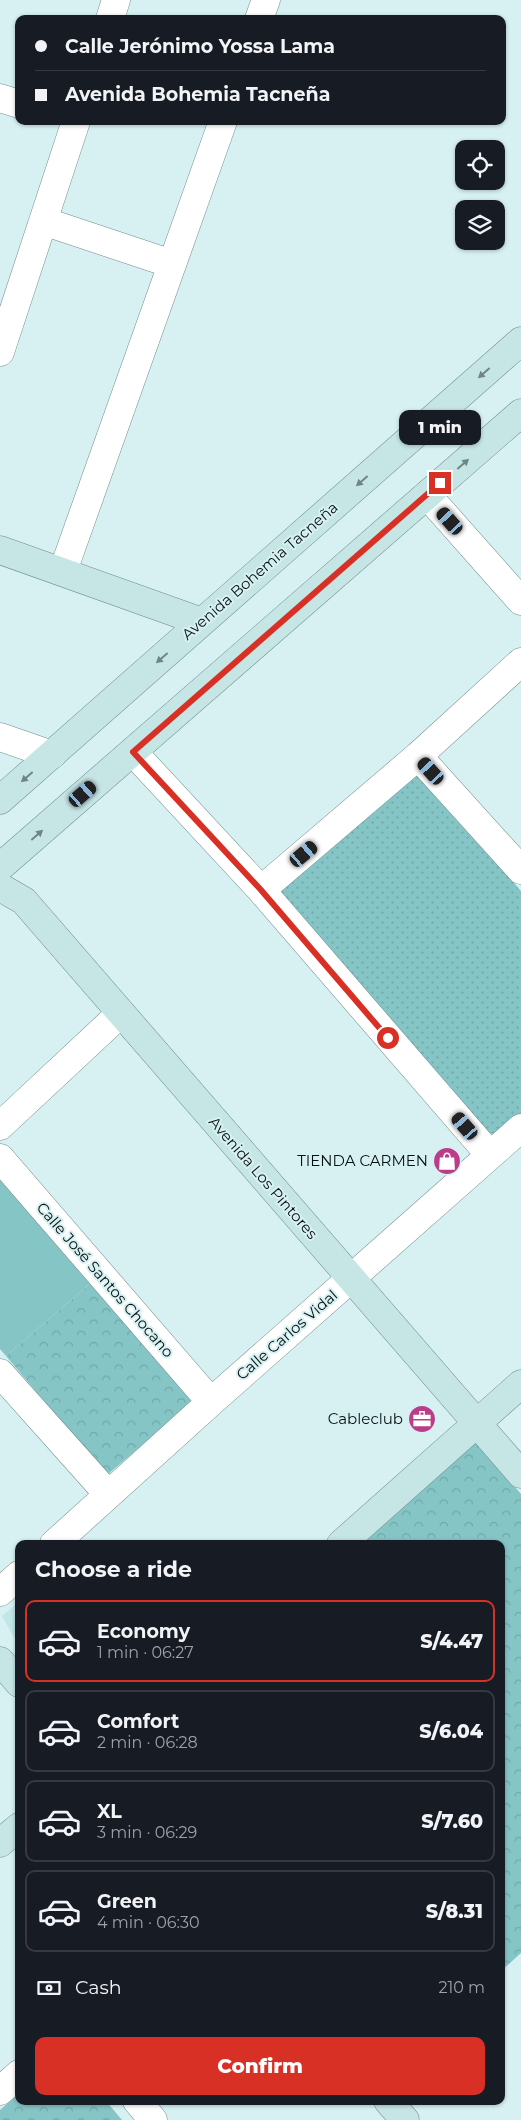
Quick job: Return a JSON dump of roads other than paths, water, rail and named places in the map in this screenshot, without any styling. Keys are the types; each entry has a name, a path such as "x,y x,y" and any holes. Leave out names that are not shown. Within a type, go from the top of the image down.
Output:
{"main road":[{"name":"Avenida Bohemia Tacneña","path":"0,800 521,341"},
{"path":"0,867 521,413"},
{"path":"0,550 202,622"},
{"name":"Avenida Los Pintores","path":"0,887 24,901 120,1014 521,1474"},
{"path":"346,1540 521,1384"},
{"path":"0,1661 15,1678"},
{"path":"0,1843 15,1830"},
{"path":"392,2105 405,2120"}],"street":[{"path":"111,15 116,0"},
{"path":"260,15 266,0"},
{"path":"0,98 15,103"},
{"path":"0,352 75,125"},
{"path":"63,571 222,125"},
{"path":"43,221 172,264"},
{"path":"427,495 521,601"},
{"path":"261,890 418,756 521,662"},
{"path":"0,737 52,755"},
{"path":"133,752 261,890 490,1155"},
{"path":"418,756 521,870"},
{"path":"0,1126 120,1014"},
{"name":"Calle Carlos Vidal","path":"58,1540 211,1402 521,1128"},
{"name":"Calle José Santos Chocano","path":"0,1158 211,1402"},
{"path":"0,1373 108,1494"},
{"path":"0,1592 15,1579"},
{"path":"0,2091 15,2078"},
{"path":"140,2105 153,2120"}],"place":[{"name":"TIENDA CARMEN","path":"447,1161"},
{"name":"Cableclub","path":"422,1419"}]}
